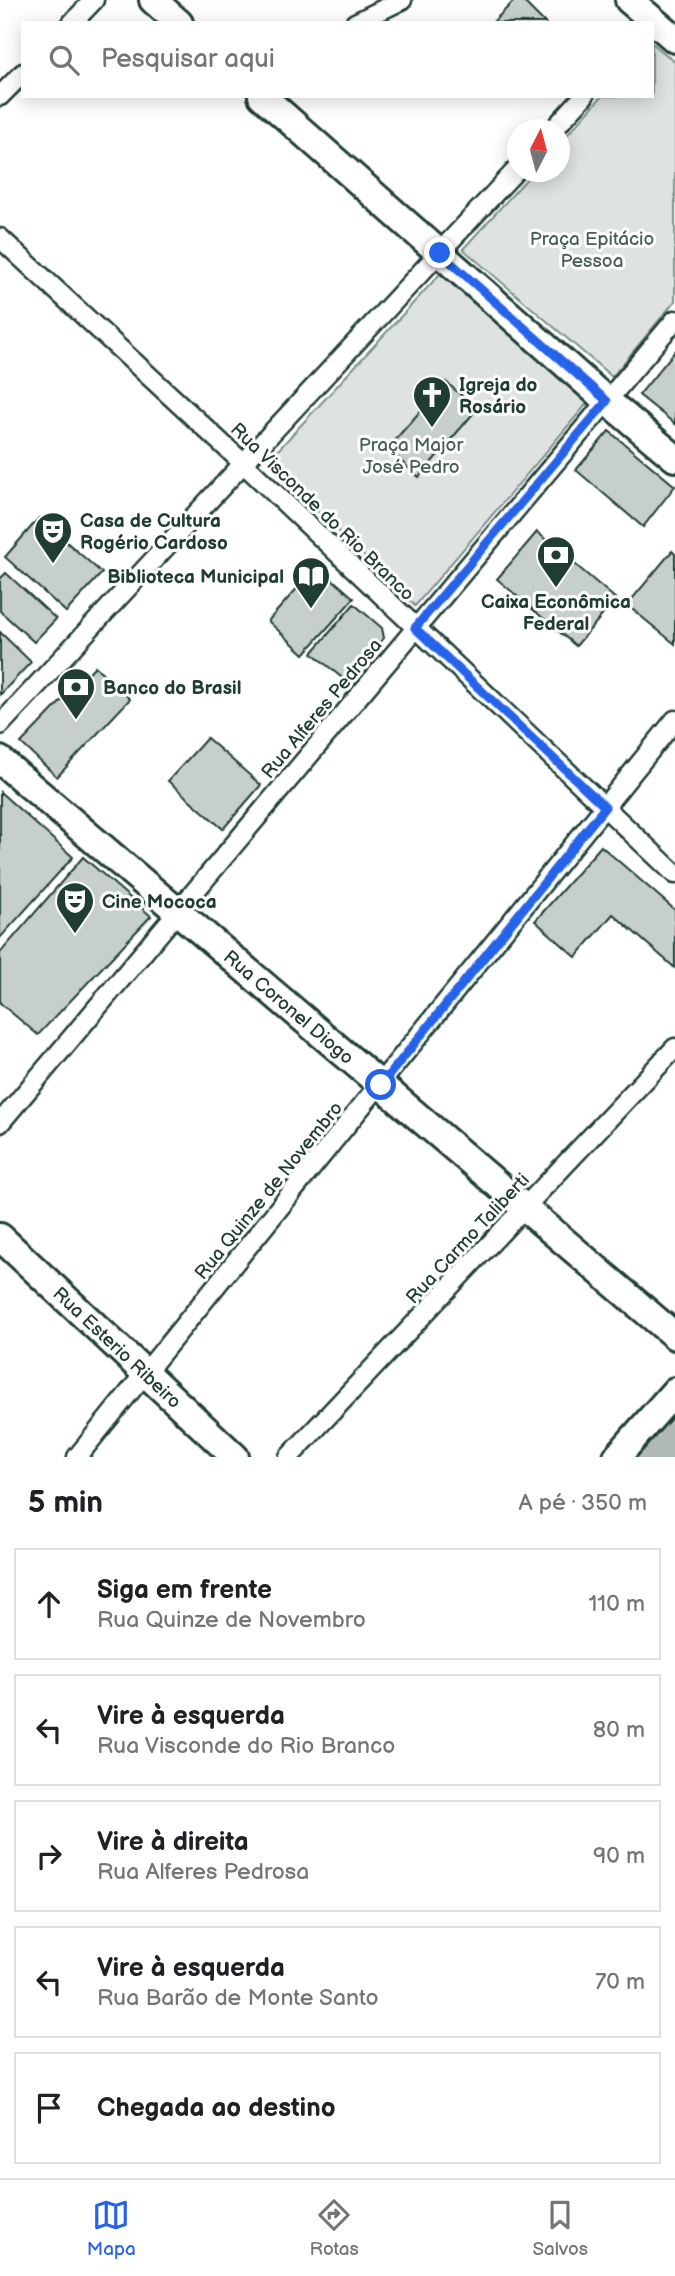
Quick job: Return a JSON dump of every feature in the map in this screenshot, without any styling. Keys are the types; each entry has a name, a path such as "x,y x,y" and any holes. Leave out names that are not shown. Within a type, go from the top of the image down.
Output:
{"main road":[{"path":"153,0 177,21"},
{"path":"629,0 665,30"},
{"path":"264,98 675,458"},
{"name":"Rua Coronel Diogo","path":"0,760 675,1336"},
{"name":"Rua Esterio Ribeiro","path":"0,1237 235,1457"},
{"path":"617,1457 675,1391"}],"street":[{"path":"74,21 94,0"},
{"path":"359,21 402,0"},
{"path":"0,96 21,74"},
{"path":"564,119 582,98"},
{"path":"0,725 507,179"},
{"name":"Rua Visconde do Rio Branco","path":"0,238 244,464 675,874"},
{"name":"Rua Alferes Pedrosa","path":"0,1123 675,320"},
{"name":"Rua Quinze de Novembro","path":"76,1457 675,720"},
{"name":"Rua Carmo Taliberti","path":"289,1457 675,1048"}],"green space":[{"name":"Praça Epitácio Pessoa","path":"654,45 675,62 675,301 612,377 463,249 524,182 570,182 570,132 600,98 654,98"},
{"name":"Praça Major José Pedro","path":"440,274 590,400 415,606 267,462"}],"building":[{"path":"515,0 522,0 543,21 494,21"},
{"path":"675,351 675,424 639,395"},
{"name":"Igreja do Rosário","path":"446,382 477,409 419,477 387,449"},
{"path":"609,431 675,486 643,527 576,470"},
{"name":"Casa de Cultura Rogério Cardoso","path":"39,518 102,573 66,612 5,557"},
{"name":"Caixa Econômica Federal","path":"537,532 616,599 576,646 497,579"},
{"path":"672,551 675,554 675,644 627,605"},
{"name":"Biblioteca Municipal","path":"317,566 354,598 304,654 268,621"},
{"path":"6,573 56,619 34,642 0,611 0,579"},
{"path":"354,604 382,628 384,638 347,682 312,653"},
{"path":"0,632 31,662 0,695"},
{"name":"Banco do Brasil","path":"95,666 130,699 57,777 21,743"},
{"path":"207,738 261,785 223,829 168,781"},
{"path":"0,792 73,857 0,938"},
{"path":"601,846 675,910 675,968 613,914 576,957 535,921"},
{"name":"Cine Mococa","path":"83,857 151,916 38,1035 0,1003 0,953"}],"waterway":[{"path":"653,1457 675,1431"}],"place":[{"name":"Igreja do Rosário","path":"432,429"},
{"name":"Casa de Cultura Rogério Cardoso","path":"53,565"},
{"name":"Caixa Econômica Federal","path":"556,589"},
{"name":"Biblioteca Municipal","path":"311,610"},
{"name":"Banco do Brasil","path":"76,721"},
{"name":"Cine Mococa","path":"75,935"}],"route":[{"path":"381,1085 605,807 415,628 607,401 440,253"}]}
